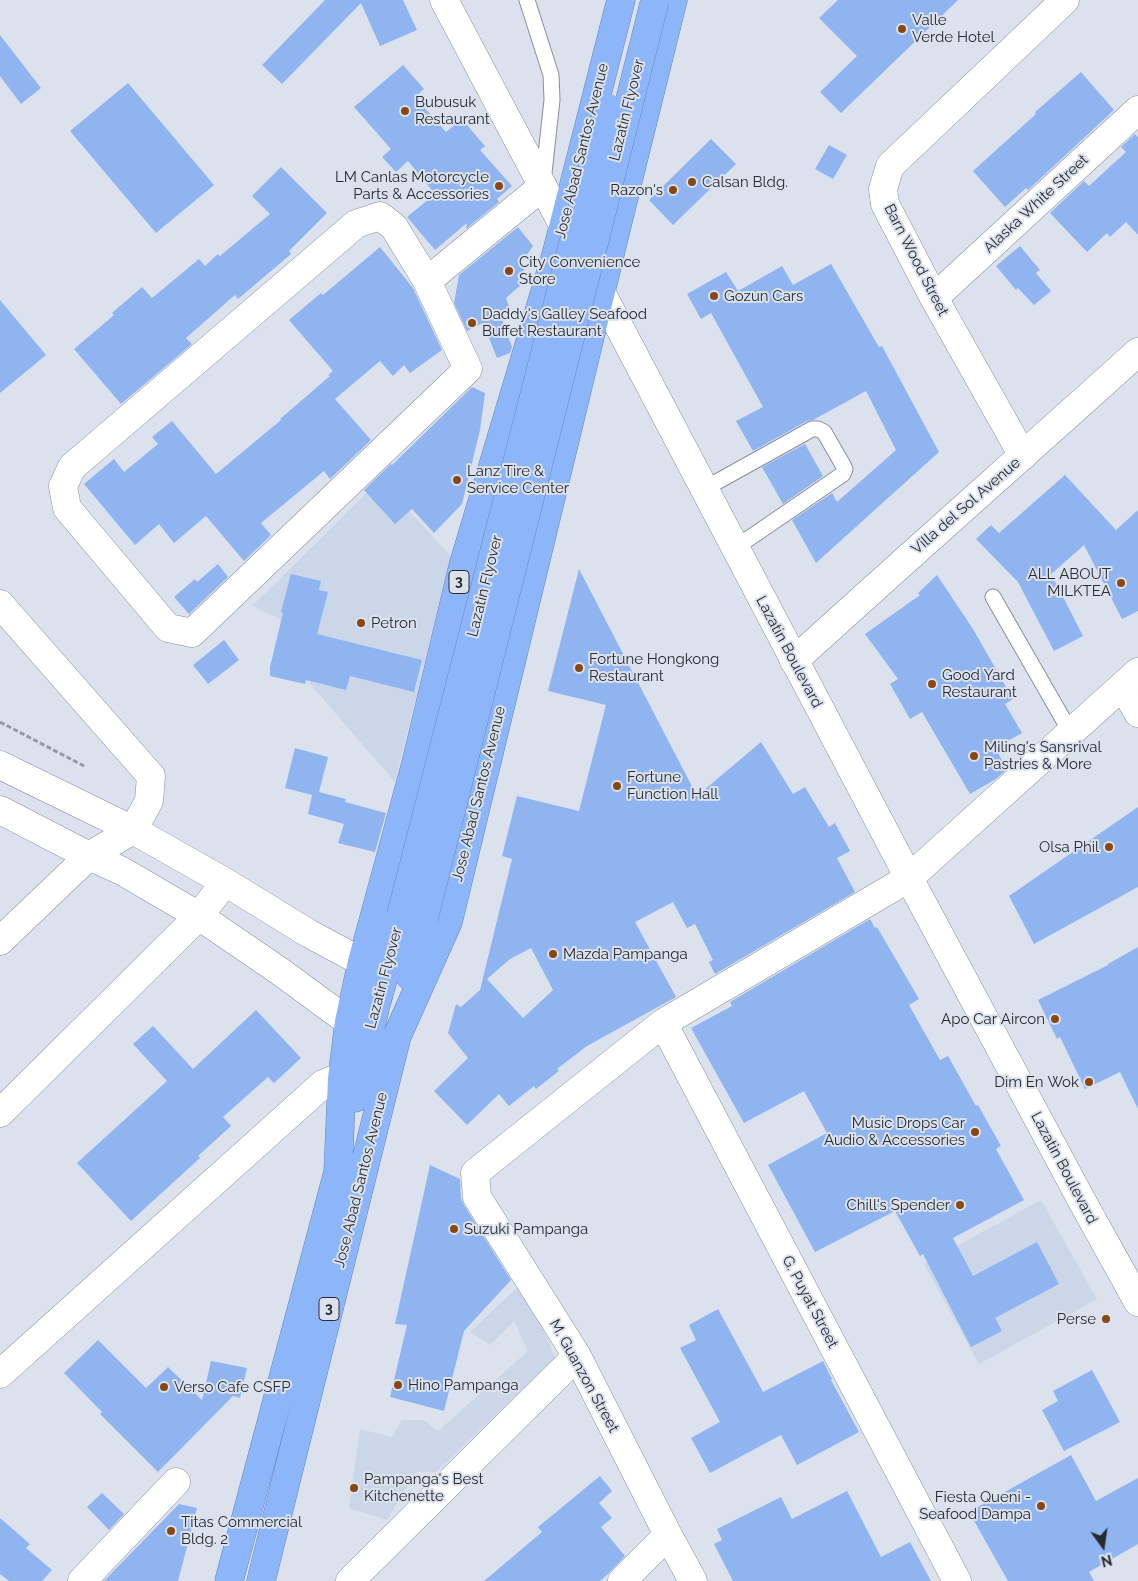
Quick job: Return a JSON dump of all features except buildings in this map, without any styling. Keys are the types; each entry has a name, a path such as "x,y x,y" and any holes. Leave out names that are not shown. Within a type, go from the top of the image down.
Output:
{"highway":[{"name":"Jose Abad Santos Avenue","path":"229,1581 338,1172 342,1079 349,1022 362,962 416,762 463,566 564,242 620,0"},
{"name":"Lazatin Flyover","path":"397,1036 413,917 636,0"},
{"name":"Lazatin Flyover","path":"338,1172 375,1008 413,917 655,0"},
{"name":"Jose Abad Santos Avenue","path":"261,1581 397,1036 448,922 618,221 674,0"},
{"path":"564,242 590,240 618,221"}],"street":[{"name":"Lazatin Boulevard","path":"444,0 543,186 564,242 601,292 909,878 1082,1202 1138,1302"},
{"name":"Barn Wood Street","path":"1023,456 934,298 885,204 883,189 890,166 1065,0"},
{"name":"Alaska White Street","path":"934,298 1138,110"},
{"path":"427,281 543,186"},
{"path":"380,216 394,227 427,281 468,369 192,634 168,628 67,508 63,486 72,467 356,224 380,216"},
{"name":"Villa del Sol Avenue","path":"794,661 927,539 1023,456 1138,352"},
{"path":"0,604 151,776 149,801 133,830 89,856 0,941"},
{"path":"663,1023 909,878 1131,679 1138,713"},
{"path":"0,765 133,830 226,882 308,933 362,962"},
{"path":"0,810 122,871 199,916 349,1022"},
{"path":"0,1113 199,916 226,882"},
{"name":"M. Guanzon Street","path":"663,1023 475,1173 477,1197 576,1356 693,1581"},
{"name":"G. Puyat Street","path":"663,1023 958,1581"},
{"path":"0,1374 323,1084 342,1079"},
{"path":"350,1581 576,1356"},
{"path":"82,1581 176,1482"},
{"path":"622,1581 668,1535"}],"lane":[{"path":"527,0 551,75 552,100 543,186"},
{"path":"704,489 812,429 824,432 843,465 845,469 844,474 735,548"},
{"path":"993,596 1070,733"}],"path":[{"path":"0,722 86,767"}],"shaded area":[{"name":"Petron","path":"380,480 451,556 395,782 310,684 321,639 252,606"},
{"path":"1041,1200 1097,1299 979,1364 924,1264"},
{"path":"523,1282 555,1358 436,1472 416,1472 387,1520 349,1508 360,1429 392,1437 402,1420 424,1420 438,1431 528,1351 514,1321 490,1345 470,1332"}],"place":[{"name":"Valle Verde Hotel","path":"902,29"},
{"name":"Bubusuk Restaurant","path":"405,111"},
{"name":"Calsan Bldg.","path":"692,182"},
{"name":"LM Canlas Motorcycle Parts & Accessories","path":"499,186"},
{"name":"Razon's","path":"673,190"},
{"name":"City Convenience Store","path":"509,271"},
{"name":"Gozun Cars","path":"714,296"},
{"name":"Daddy's Galley Seafood Buffet Restaurant","path":"472,323"},
{"name":"Lanz Tire & Service Center","path":"457,480"},
{"name":"ALL ABOUT MILKTEA","path":"1121,583"},
{"name":"Petron","path":"361,623"},
{"name":"Fortune Hongkong Restaurant","path":"579,668"},
{"name":"Good Yard Restaurant","path":"932,684"},
{"name":"Miling's Sansrival Pastries & More","path":"974,756"},
{"name":"Fortune Function Hall","path":"617,786"},
{"name":"Olsa Phil","path":"1109,847"},
{"name":"Mazda Pampanga","path":"553,954"},
{"name":"Apo Car Aircon","path":"1055,1019"},
{"name":"Dim En Wok","path":"1089,1082"},
{"name":"Music Drops Car Audio & Accessories","path":"975,1132"},
{"name":"Chill's Spender","path":"960,1205"},
{"name":"Suzuki Pampanga","path":"454,1229"},
{"name":"Perse","path":"1106,1319"},
{"name":"Hino Pampanga","path":"398,1385"},
{"name":"Verso Cafe CSFP","path":"164,1387"},
{"name":"Pampanga's Best Kitchenette","path":"354,1488"},
{"name":"Fiesta Queni - Seafood Dampa","path":"1041,1506"},
{"name":"Titas Commercial Bldg. 2","path":"171,1531"}]}
